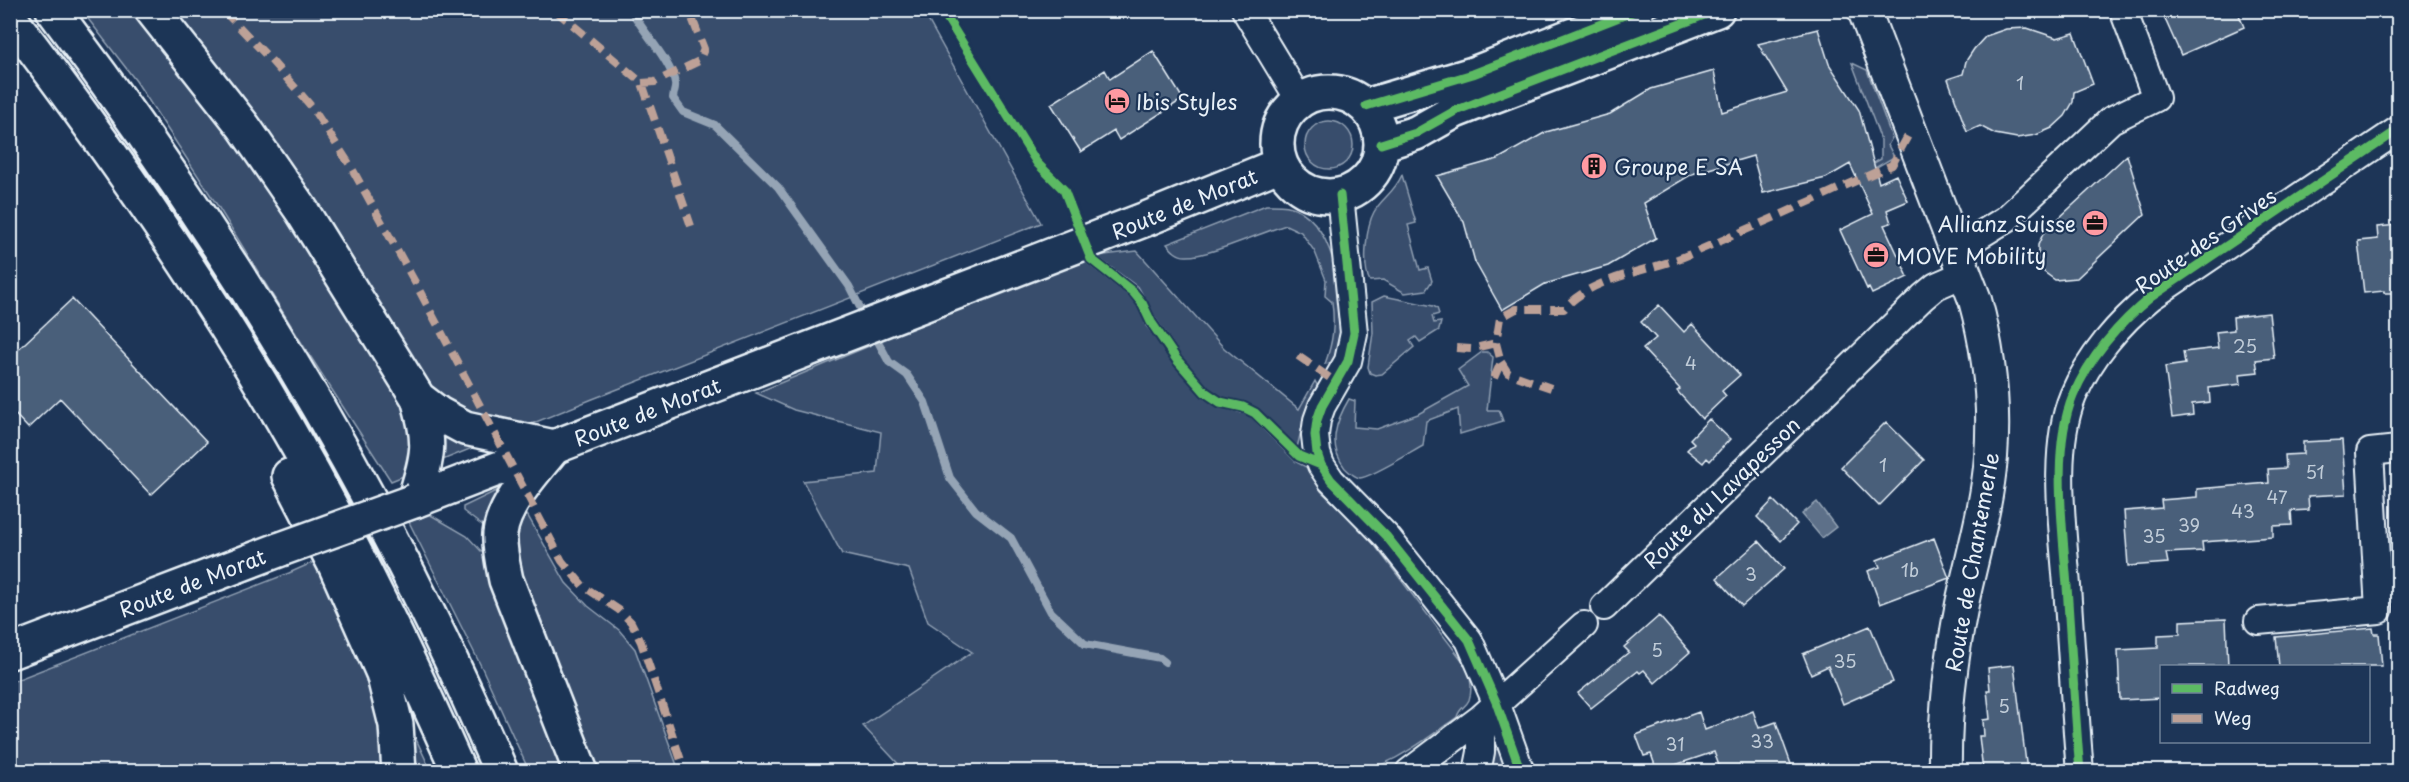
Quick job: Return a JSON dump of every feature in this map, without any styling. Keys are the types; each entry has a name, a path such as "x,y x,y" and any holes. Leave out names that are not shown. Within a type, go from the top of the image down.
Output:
{"main road":[{"path":"53,10 167,166 287,354 402,561 445,647 501,771"},
{"path":"152,10 244,127 302,211 418,398 427,429 428,448 414,501"},
{"path":"1366,106 1473,74 1637,10"},
{"path":"1381,144 1416,133 1455,111 1717,10"},
{"path":"10,18 136,190 254,372 337,518 403,650 459,771"},
{"path":"1300,101 1324,92 1340,93 1366,106 1374,116 1380,130 1381,144 1375,168 1367,180 1340,195"},
{"name":"Route de Morat","path":"1300,101 1287,113 1279,129 1277,146 1281,164 1290,179 1305,190 1322,196 1340,195"},
{"name":"Route de Morat","path":"10,652 414,501 1146,219 1281,164"},
{"path":"254,372 281,461 336,567 383,673 396,725 399,771"},
{"path":"418,398 439,414 465,428 554,447 514,499 504,518 500,533 501,556 507,580 581,771"}],"street":[{"path":"1245,10 1300,101"},
{"name":"Route de Chantemerle","path":"1864,10 1962,261 1983,327 1992,387 1992,430 1986,493 1962,604 1950,674 1946,771"},
{"path":"1962,261 2111,120 2156,98 2123,10"},
{"name":"Route des Grives","path":"2080,771 2060,495 2062,446 2073,396 2107,342 2130,315 2144,303 2398,130"},
{"path":"1340,195 1354,333 1348,361 1322,406 1317,420 1317,453 1321,465 1331,480 1387,537 1469,640 1488,710 1521,771"},
{"name":"Route du Lavapesson","path":"1604,607 1962,261"},
{"path":"2258,621 2379,610 2370,452 2398,448"},
{"path":"1408,771 1488,710 1584,625"},
{"path":"1477,771 1488,710"}],"shaded area":[{"path":"82,11 923,11 1041,223 590,400 391,481 136,81"},
{"path":"1852,63 1867,70 1892,138 1888,145 1894,157 1858,178 1856,173 1881,159 1881,140"},
{"path":"1329,121 1346,128 1353,145 1346,162 1329,169 1312,162 1305,145 1312,128"},
{"path":"1402,175 1416,223 1408,225 1420,270 1428,268 1432,281 1426,290 1405,293 1383,280 1370,281 1366,267 1366,247 1371,218"},
{"path":"1266,205 1298,209 1315,224 1325,240 1333,260 1341,304 1339,345 1335,362 1325,364 1333,333 1332,302 1325,296 1326,280 1315,252 1301,232 1286,225 1207,253 1186,256 1180,255 1167,244"},
{"path":"1137,251 1224,348 1299,409 1315,381 1319,389 1304,418 1297,448 1256,409 1219,396 1209,389 1183,359 1156,319 1139,288 1096,256"},
{"path":"1083,260 1129,296 1142,311 1146,326 1205,399 1218,406 1249,415 1296,462 1308,468 1321,491 1367,535 1468,668 1471,684 1470,696 1457,717 1419,744 1387,762 1357,770 1345,767 1336,772 905,771 863,726 972,652 928,622 909,569 842,554 803,481 877,473 881,432 794,410 756,393 869,346 867,340"},
{"path":"1384,296 1433,306 1437,308 1439,314 1432,316 1434,323 1441,322 1439,330 1420,342 1416,337 1410,341 1414,347 1382,374 1375,375 1370,373 1368,367 1373,333 1372,302"},
{"path":"1482,352 1487,352 1493,357 1487,410 1499,410 1503,421 1460,434 1458,409 1426,421 1423,446 1381,469 1360,478 1345,468 1336,451 1335,433 1340,416 1349,399 1355,401 1354,427 1377,429 1418,414 1468,386 1458,370"},
{"path":"506,486 490,525 484,527 463,511 463,507"},
{"path":"512,488 566,583 588,606 619,630 635,649 679,771 595,771 511,564"},
{"path":"1817,502 1836,527 1822,538 1802,514"},
{"path":"429,514 467,536 496,567 573,771 529,771 482,668 409,522"},
{"path":"316,561 353,644 368,686 379,730 382,771 11,772 11,682"},
{"path":"416,739 431,771 409,771 408,742"},
{"path":"1491,749 1501,750 1508,771 1485,772"}],"building":[{"path":"2161,10 2237,10 2244,27 2181,55"},
{"path":"2027,28 2057,38 2074,33 2093,84 2074,92 2073,102 2065,116 2052,128 2036,135 2017,138 1995,134 1980,126 1967,132 1948,79 1963,74 1966,61 1986,36 2006,29"},
{"name":"Groupe E SA","path":"1818,29 1829,64 1859,110 1879,183 1896,175 1908,201 1887,210 1891,223 1884,225 1908,277 1872,294 1869,288 1867,289 1840,230 1873,214 1850,164 1826,178 1763,193 1753,156 1692,174 1644,203 1656,238 1608,266 1545,284 1502,310 1475,262 1464,222 1437,176 1498,159 1546,132 1610,114 1651,89 1714,71 1722,112 1787,92 1758,44"},
{"name":"Ibis Styles","path":"1153,51 1183,99 1119,140 1114,131 1081,152 1051,104 1105,70 1110,79"},
{"name":"Allianz Suisse","path":"2127,155 2145,214 2077,278 2055,280 2044,272 2038,261 2038,245 2044,232"},
{"path":"2398,225 2398,293 2384,293 2384,291 2364,293 2358,241 2378,239 2377,227"},
{"path":"72,299 207,442 151,495 60,398 28,428 10,409 10,357"},
{"path":"1659,305 1684,332 1692,324 1740,375 1722,391 1726,396 1702,419 1677,391 1680,389 1643,349 1656,338 1641,322"},
{"path":"2269,313 2274,358 2256,360 2258,372 2240,374 2241,384 2209,388 2210,402 2192,404 2193,415 2172,418 2165,367 2185,364 2183,352 2218,348 2216,332 2234,330 2233,317"},
{"path":"1709,419 1730,439 1710,461 1707,458 1703,463 1687,450 1694,443 1690,439"},
{"path":"1886,422 1924,460 1879,506 1841,467"},
{"path":"2342,440 2346,494 2308,496 2309,510 2291,511 2292,525 2273,526 2273,537 2202,542 2203,551 2166,553 2168,563 2128,566 2124,511 2162,508 2161,500 2197,497 2197,489 2269,483 2268,469 2286,468 2285,455 2303,454 2303,442"},
{"path":"1773,500 1797,524 1781,541 1757,517"},
{"path":"1934,538 1949,578 1880,604 1868,571 1880,567 1877,560"},
{"path":"1759,541 1784,569 1742,606 1717,578"},
{"path":"1659,616 1690,652 1655,683 1644,670 1640,673 1638,671 1591,708 1578,693 1629,652 1624,647"},
{"path":"2226,619 2228,665 2160,665 2160,698 2120,700 2118,650 2158,648 2158,635 2180,634 2180,621"},
{"path":"1870,626 1893,682 1843,704 1828,666 1811,674 1803,654"},
{"path":"2373,628 2374,634 2379,634 2382,666 2279,665 2276,637"},
{"path":"2014,665 2027,771 1983,771 1979,736 1984,736 1983,720 1990,719 1987,690 1990,690 1988,668"},
{"path":"1753,711 1759,728 1776,722 1792,767 1780,771 1721,771 1714,752 1657,771 1651,754 1644,756 1636,735 1699,712 1705,730"}],"waterway":[{"path":"631,10 663,56 673,75 675,84 673,98 683,112 715,125 778,187 849,286 867,321"},
{"path":"873,332 889,362 907,375 925,402 950,478 976,511 1011,538 1051,612 1085,644 1160,658 1165,662"}],"marked path":[{"path":"223,10 311,106 350,165 416,284 562,561 583,586 619,610 631,622 641,642 685,772"},
{"path":"555,10 642,83 691,226"},
{"path":"642,83 655,82 699,61 704,49 689,10"},
{"path":"1494,378 1501,362 1496,343 1500,318 1516,309 1564,309 1576,298 1605,282 1688,255 1892,165 1910,132"},
{"path":"1456,348 1471,349 1496,343"},
{"path":"1298,356 1337,383"},
{"path":"1501,362 1508,373 1551,388"}],"cycle path":[{"path":"942,10 1037,163 1064,190 1091,259 1133,292 1177,360 1205,392 1220,402 1243,407 1255,413 1299,456 1321,465"},
{"path":"1366,106 1473,74 1637,10"},
{"path":"1381,144 1416,133 1455,111 1717,10"},
{"path":"2080,772 2060,490 2062,440 2073,396 2087,368 2106,342 2151,297 2398,130"},
{"path":"1340,195 1354,333 1348,361 1322,406 1317,420 1315,435 1317,453 1321,465 1331,480 1387,537 1469,640 1496,702 1521,772"}],"place":[{"name":"Ibis Styles","path":"1117,101"},
{"name":"Groupe E SA","path":"1594,166"},
{"name":"Allianz Suisse","path":"2095,223"},
{"name":"MOVE Mobility","path":"1876,255"}]}
